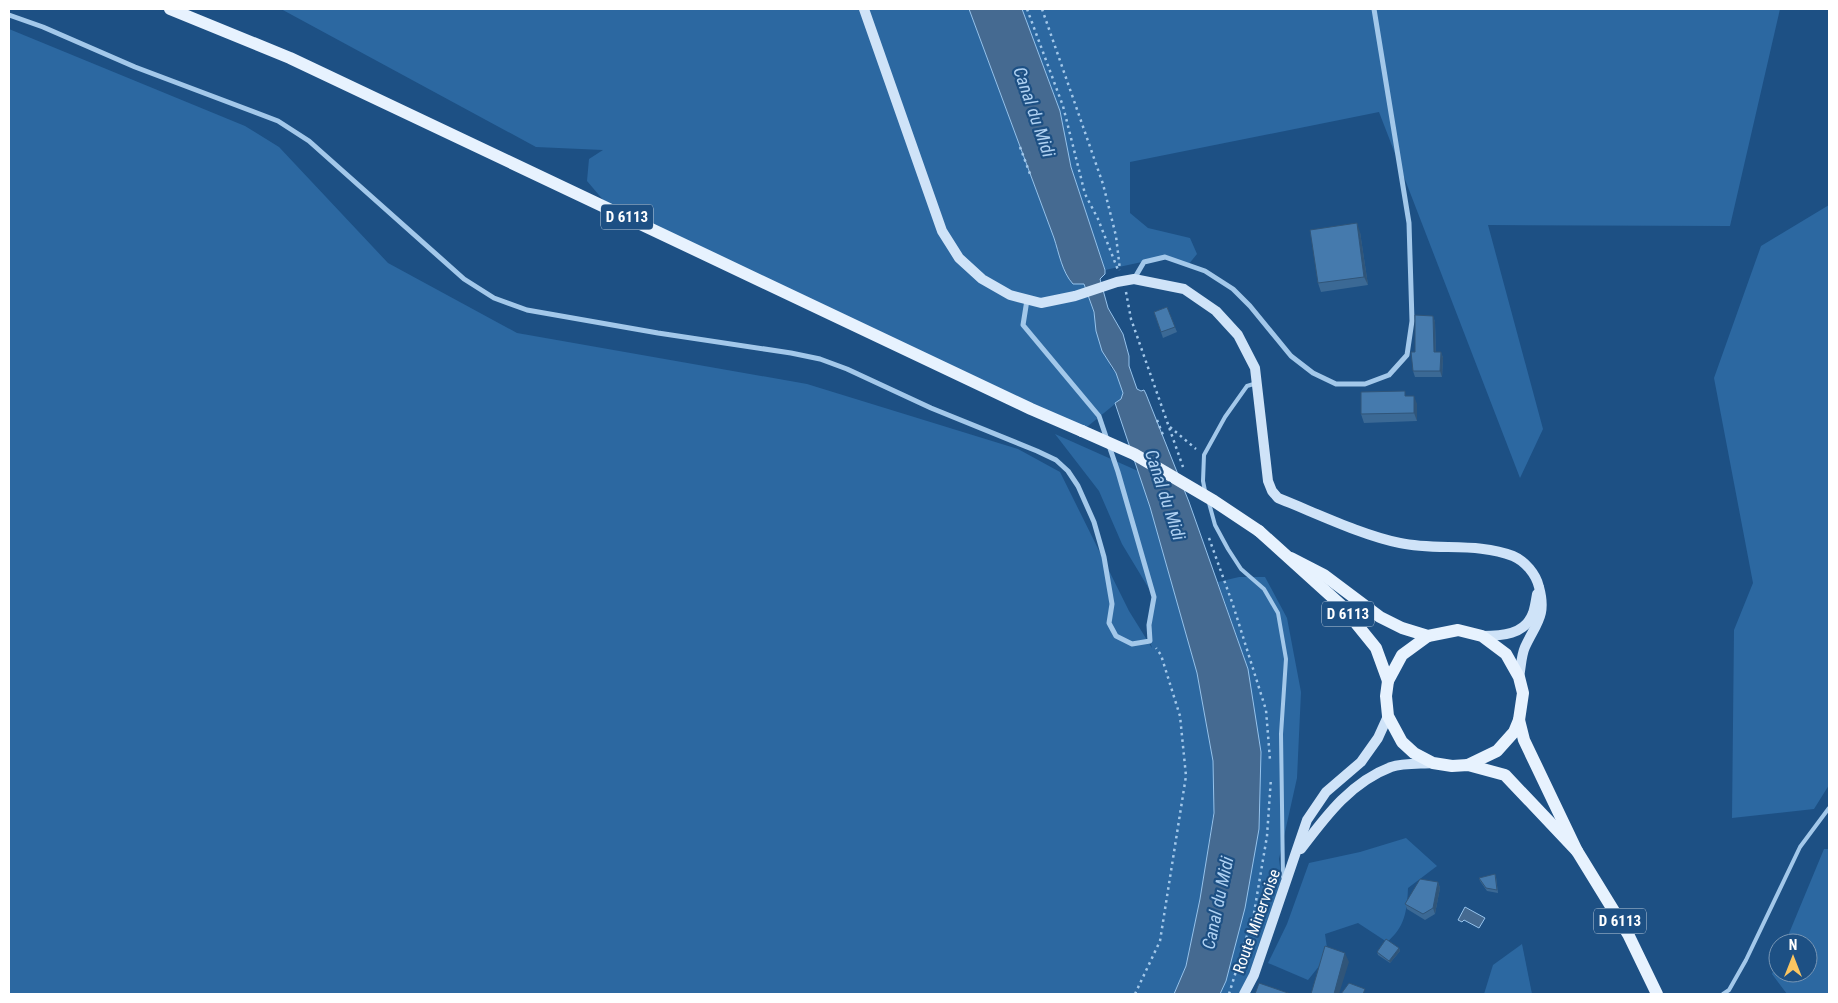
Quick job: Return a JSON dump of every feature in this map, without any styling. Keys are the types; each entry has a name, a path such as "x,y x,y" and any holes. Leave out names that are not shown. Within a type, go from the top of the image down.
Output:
{"main road":[{"name":"D 6113","path":"170,9 290,58 1031,409 1134,454 1214,501 1259,531 1291,558 1342,606 1376,648 1388,681"},
{"name":"D 6113","path":"1291,558 1324,575 1380,617 1402,628 1428,636"},
{"path":"1458,630 1482,636 1506,654 1519,677 1522,693 1519,720 1514,732 1497,752 1468,765 1452,766 1433,763 1414,753 1402,742 1388,716 1386,696 1388,681 1402,655 1428,636 1458,630"},
{"name":"D 6113","path":"1519,720 1524,740 1577,851 1628,934 1657,994"},
{"name":"D 6113","path":"1468,765 1505,775 1577,851"}],"street":[{"path":"864,9 942,230 959,258 982,279 1010,295 1041,303 1075,296 1134,279 1184,289 1216,311 1238,335 1255,368 1268,481 1272,491 1278,498 1372,535 1401,543 1499,551 1516,557 1531,569 1539,586 1542,608 1537,625 1524,649 1519,677"},
{"path":"1134,279 1144,262 1165,257 1205,271 1233,289 1250,306 1291,356 1313,374 1336,384 1366,384 1389,375 1407,355 1412,321 1410,223 1374,9"},
{"path":"9,15 44,27 134,67 278,120 309,140 464,279 494,298 527,310 658,333 791,353 820,360 847,369 931,408 1056,460 1068,470 1078,486 1094,522 1104,557 1112,604 1109,622 1116,636 1132,644 1150,641 1149,625 1154,597 1118,472 1099,416 1023,325 1027,300"},
{"path":"1482,636 1502,636 1524,627 1533,614 1539,586"},
{"name":"Route Minervoise","path":"1244,994 1254,975 1307,820 1326,792 1361,762 1378,738 1388,716"},
{"path":"1294,858 1326,816 1354,787 1392,767 1433,763"}],"lane":[{"path":"1257,383 1246,386 1224,417 1204,455 1202,481 1215,525 1241,569 1264,588 1278,614 1286,659 1281,734 1283,890"},
{"path":"1723,994 1729,990 1746,960 1800,848 1829,808"}],"path":[{"path":"1027,9 1063,106 1085,194 1098,219 1119,282 1127,296 1131,319 1185,473"},
{"path":"1042,9 1103,184 1116,236 1119,282"},
{"path":"1020,147 1030,174"},
{"path":"1157,420 1164,436"},
{"path":"1169,426 1185,442 1204,455"},
{"path":"1208,534 1234,605 1266,710 1270,760"},
{"path":"1135,994 1160,941 1186,776 1180,716 1161,655 1150,641"},
{"path":"1229,994 1254,913 1267,836 1271,770"}],"shaded area":[{"path":"281,9 969,9 1064,267 1084,284 1111,368 1116,373 1123,393 1121,399 1082,431 610,208 587,181 589,159 603,150 536,147"},
{"path":"1022,9 1780,9 1730,226 1488,225 1543,429 1520,478 1379,112 1130,162 1130,213 1148,228 1190,238 1197,254 1188,265 1165,257 1105,270 1071,167 1060,111"},
{"path":"9,29 245,126 279,147 388,263 517,333 807,384 1018,449 1060,472 1129,611 1152,648 1150,641 1154,597 1122,544 1099,491 1055,434 1138,471 1197,673 1213,761 1214,809 1201,895 1186,966 1174,994 9,994"},
{"path":"1829,205 1829,785 1814,809 1732,818 1734,630 1753,583 1714,378 1761,246"},
{"path":"1239,577 1265,577 1287,618 1301,692 1297,778 1279,859 1283,890 1244,994 1220,994 1226,981 1248,669 1218,582"},
{"path":"1406,838 1437,866 1408,888 1404,918 1398,930 1387,942 1358,923 1325,934 1328,955 1308,980 1268,963 1287,924 1309,863 1360,852"},
{"path":"1824,849 1829,849 1829,994 1787,994 1779,983 1818,983 1818,933 1789,933"},
{"path":"1522,944 1532,994 1484,994 1493,965"}],"water":[{"name":"Canal du Midi","path":"969,9 1022,9 1060,111 1071,167 1105,270 1105,274 1100,279 1108,308 1123,334 1129,356 1129,366 1137,389 1144,390 1146,394 1189,502 1248,669 1261,752 1259,829 1245,908 1226,981 1220,994 1174,994 1186,966 1200,899 1214,813 1213,761 1197,673 1150,507 1115,403 1121,399 1123,393 1116,373 1102,351 1096,331 1094,312 1084,284 1073,284 1063,268 1054,238"},
{"path":"1465,907 1485,918 1479,928 1464,920 1462,922 1458,920"}],"building":[{"path":"1357,223 1364,277 1318,283 1310,230"},
{"path":"1167,307 1175,327 1161,332 1154,312"},
{"path":"1415,315 1433,316 1434,352 1441,352 1440,371 1413,371 1411,352 1415,352"},
{"path":"1405,391 1405,396 1414,396 1414,413 1361,414 1361,392"},
{"path":"1495,874 1497,890 1486,888 1479,878"},
{"path":"1420,879 1438,882 1433,908 1423,914 1405,904"},
{"path":"1386,939 1399,948 1389,961 1377,952"},
{"path":"1325,946 1345,953 1334,994 1311,994"},
{"path":"1259,983 1291,994 1255,994"},
{"path":"1349,983 1365,989 1363,994 1341,994"}]}
